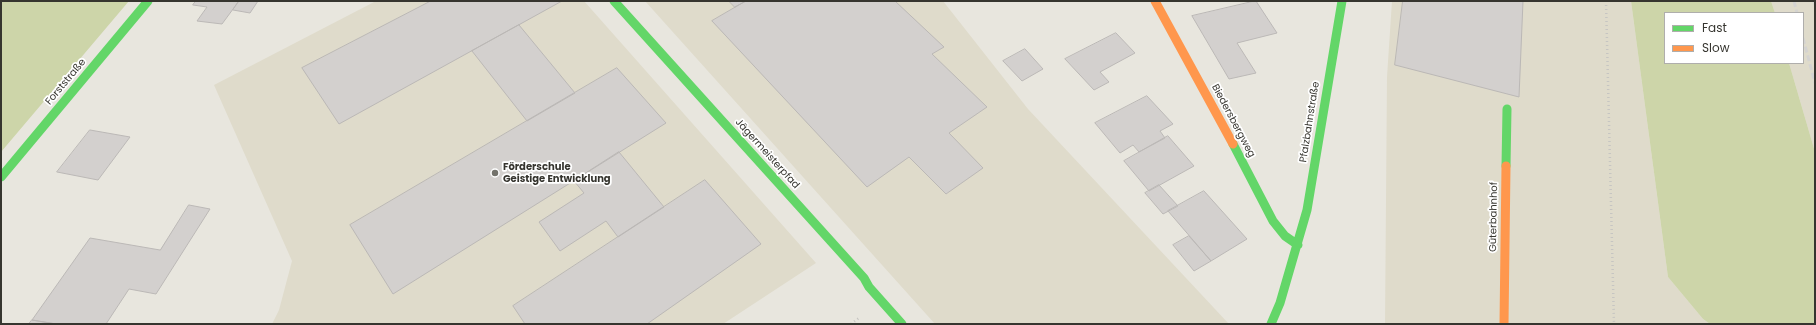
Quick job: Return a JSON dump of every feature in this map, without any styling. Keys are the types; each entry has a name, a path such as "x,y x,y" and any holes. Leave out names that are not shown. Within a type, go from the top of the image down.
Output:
{"street":[{"name":"Forststraße","path":"1,177 148,1"},
{"name":"Jägermeisterpfad","path":"614,1 864,278 869,287 902,324"},
{"name":"Biedersbergweg","path":"1155,1 1209,98 1273,222 1285,236 1298,245"},
{"name":"Pfalzbahnstraße","path":"1271,324 1280,303 1307,210 1342,1"},
{"name":"Güterbahnhof","path":"1504,324 1507,109"}],"path":[{"path":"1606,1 1614,324"}],"shaded area":[{"name":"Förderschule Geistige Entwicklung","path":"376,1 584,1 816,263 723,324 272,324 279,310 292,261 214,85"},
{"path":"645,1 943,1 1028,109 1229,324 935,324"},
{"path":"1392,1 1631,1 1668,277 1703,319 1710,324 1385,324 1387,77"},
{"path":"1771,1 1815,1 1815,152 1789,64 1804,64 1804,12 1775,12"}],"green space":[{"path":"1,1 129,1 1,152"},
{"path":"1631,1 1771,1 1775,12 1664,12 1664,64 1789,64 1815,152 1815,324 1710,324 1703,319 1668,277"}],"building":[{"path":"196,1 239,1 222,24 197,21 207,7 193,5"},
{"path":"239,1 258,1 250,13 233,10"},
{"path":"431,1 562,1 339,124 302,68"},
{"path":"729,1 746,1 735,7"},
{"path":"746,1 895,1 944,47 932,54 987,107 949,133 983,168 946,194 909,157 867,187 712,21"},
{"path":"1256,1 1277,33 1237,43 1256,73 1229,79 1192,16"},
{"path":"1403,1 1523,1 1519,97 1395,65"},
{"path":"519,25 575,93 527,121 472,51"},
{"path":"1116,33 1135,53 1100,72 1109,82 1094,90 1065,59"},
{"path":"1025,49 1043,69 1022,81 1003,61"},
{"path":"617,68 666,123 393,294 350,225"},
{"path":"1147,96 1173,124 1160,131 1165,138 1139,152 1133,145 1120,153 1095,123"},
{"path":"90,130 130,137 98,180 57,172"},
{"path":"1168,136 1194,166 1149,191 1124,161"},
{"path":"619,152 664,207 618,237 606,221 560,251 539,222 584,193 574,181"},
{"path":"705,180 761,244 647,324 525,324 513,306"},
{"path":"1159,185 1178,206 1163,214 1145,193"},
{"path":"1204,191 1247,239 1211,261 1168,211"},
{"path":"189,205 210,209 156,294 129,289 106,324 56,324 32,320 90,238 160,250"},
{"path":"1189,236 1211,261 1194,271 1173,245"},
{"path":"32,320 56,324 29,324"}],"railway":[{"path":"1794,1 1797,12"},
{"path":"1814,1 1815,5"},
{"path":"1804,42 1815,83"}],"traffic: fast":[{"path":"1,177 148,1"},
{"path":"614,1 864,278 869,287 902,324"},
{"path":"1271,324 1280,303 1307,210 1342,1"},
{"path":"1506,166 1507,109"},
{"path":"1233,144 1273,221 1285,236 1298,245"}],"traffic: slow":[{"path":"1155,1 1233,144"},
{"path":"1504,324 1506,166"}],"place":[{"name":"Förderschule Geistige Entwicklung","path":"495,173"}]}
